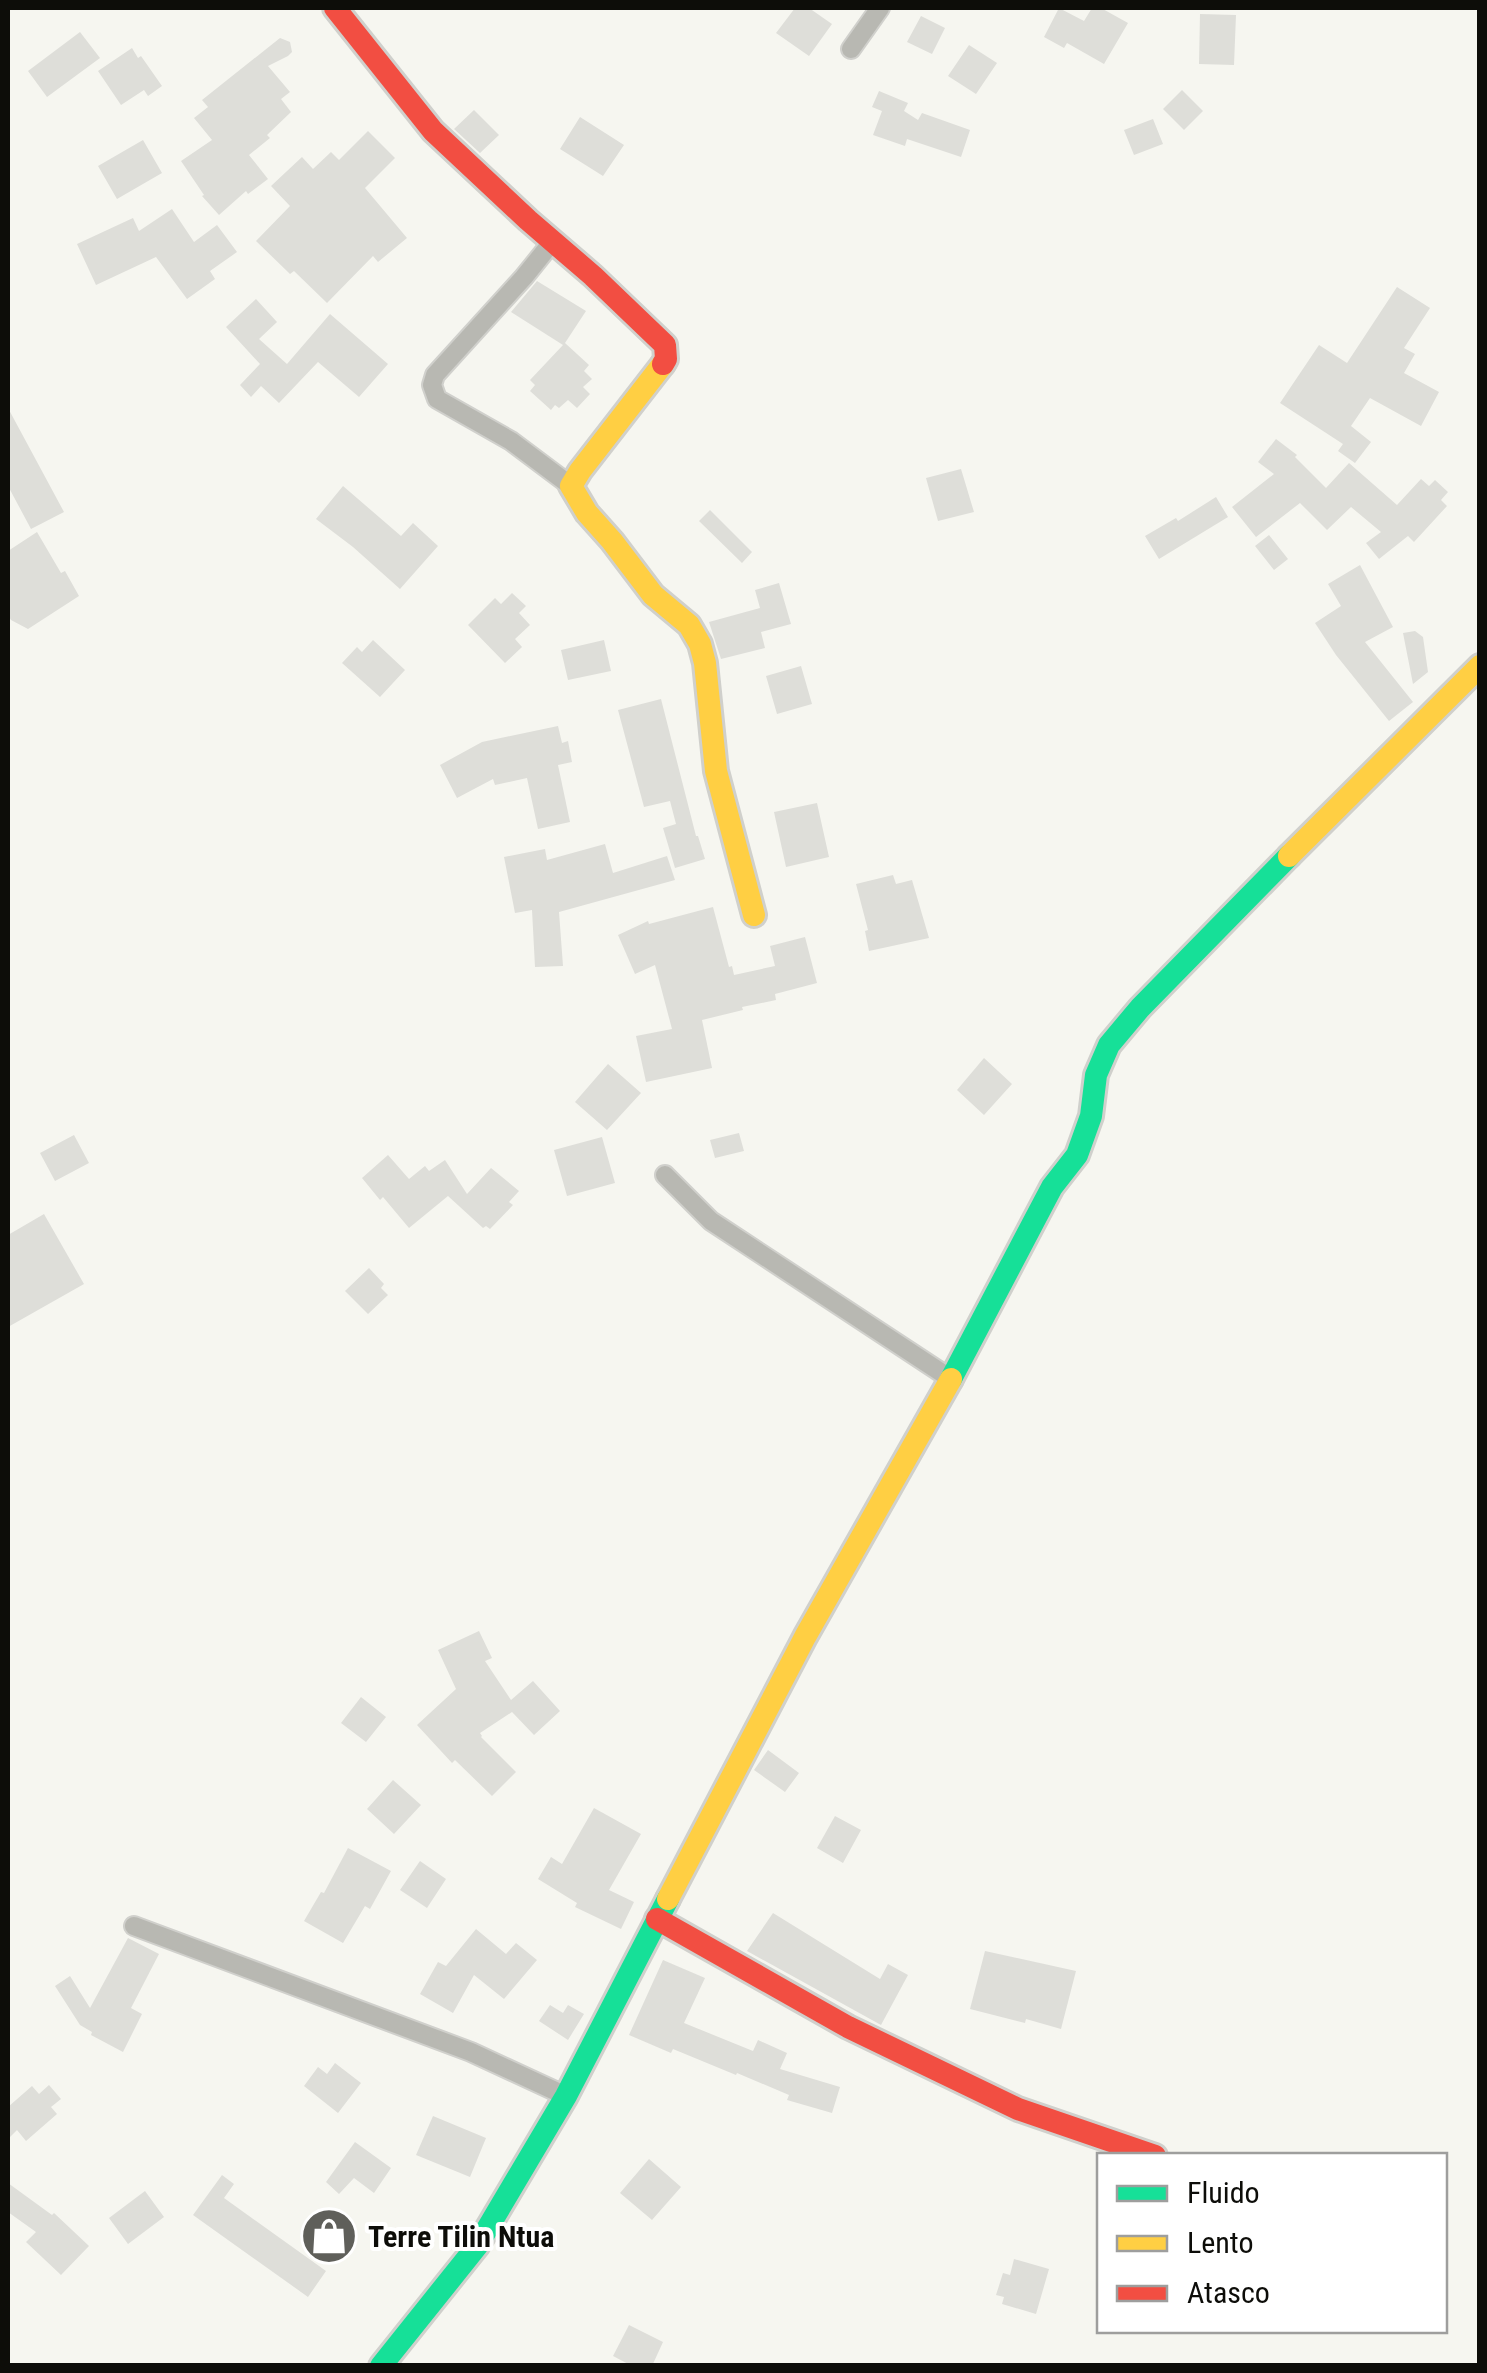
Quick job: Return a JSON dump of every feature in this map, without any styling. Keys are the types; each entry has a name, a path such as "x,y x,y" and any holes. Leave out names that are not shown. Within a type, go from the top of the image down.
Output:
{"street":[{"path":"850,49 880,8"},
{"path":"340,9 433,131 665,345 666,359 660,369 571,486"},
{"path":"553,242 434,375 433,392 438,399 511,441 571,486 587,514 652,594 689,625 705,663 716,771 754,915"},
{"path":"380,2366 477,2246 566,2096 805,1637 951,1379 1052,1187 1077,1155 1091,1116 1096,1075 1109,1046 1210,935 1480,666"},
{"path":"665,1175 711,1221 951,1379"},
{"path":"657,1919 848,2027 1018,2110 1146,2153"},
{"path":"134,1926 471,2052 566,2096"}],"building":[{"path":"795,8 809,8 832,24 809,56 776,33"},
{"path":"1059,8 1084,21 1092,8 1101,8 1128,23 1104,64 1067,43 1064,48 1044,37"},
{"path":"1200,14 1236,15 1234,65 1199,64"},
{"path":"921,16 945,28 932,54 907,42"},
{"path":"80,32 100,58 47,97 28,71"},
{"path":"280,38 290,42 292,52 268,66 290,92 281,99 291,112 267,135 270,138 249,155 268,179 248,194 246,191 219,215 181,161 212,140 194,118 208,107 202,100"},
{"path":"969,45 997,63 976,94 948,76"},
{"path":"132,48 162,86 148,96 144,90 121,105 98,71"},
{"path":"1182,90 1203,111 1184,130 1163,109"},
{"path":"879,91 908,103 904,111 918,120 922,113 970,130 961,157 907,139 905,146 873,135 882,111 872,107"},
{"path":"474,110 499,135 480,153 454,129"},
{"path":"580,117 624,145 603,176 560,149"},
{"path":"1153,119 1163,144 1134,155 1124,130"},
{"path":"368,131 395,158 365,188 407,238 378,262 373,256 327,303 256,241 290,206 271,186 302,157 313,169 331,152 339,160"},
{"path":"143,140 162,173 117,199 98,166"},
{"path":"172,209 194,242 217,225 237,252 210,271 215,279 187,299 156,257 96,285 77,244 133,218 139,231"},
{"path":"537,281 586,311 565,343 589,365 584,371 592,379 583,387 590,394 577,408 568,400 551,410 530,391 535,385 530,380 563,345 511,312"},
{"path":"1397,287 1430,308 1404,348 1415,354 1404,373 1439,392 1421,426 1370,398 1351,426 1371,442 1355,463 1338,451 1343,444 1280,403 1319,345 1347,363"},
{"path":"256,299 277,322 259,339 287,364 330,314 388,364 359,397 318,362 279,403 261,386 251,397 240,385 260,364 226,327"},
{"path":"8,408 64,512 31,529 8,486"},
{"path":"1276,439 1297,455 1326,488 1349,463 1397,505 1421,479 1429,486 1435,480 1448,492 1441,500 1447,506 1414,542 1408,536 1379,559 1366,543 1381,532 1351,507 1327,530 1300,503 1256,537 1232,507 1274,474 1258,462"},
{"path":"961,469 974,512 938,521 926,478"},
{"path":"343,486 401,536 413,523 438,546 400,589 316,519"},
{"path":"1216,497 1228,517 1159,559 1145,536"},
{"path":"710,510 752,552 742,563 699,521"},
{"path":"37,532 79,596 28,629 8,615 8,551"},
{"path":"1269,535 1288,559 1274,570 1255,546"},
{"path":"1360,565 1393,627 1365,642 1413,702 1389,721 1315,623 1341,606 1328,584"},
{"path":"779,583 791,624 761,632 765,648 721,659 709,622 760,608 755,590"},
{"path":"512,593 526,606 519,613 530,625 515,639 522,647 505,663 468,625 495,598 501,604"},
{"path":"1415,631 1423,637 1428,672 1413,684 1403,633"},
{"path":"373,640 405,670 380,697 342,663 357,647 362,652"},
{"path":"604,640 611,671 568,680 561,650"},
{"path":"801,666 812,704 777,714 766,676"},
{"path":"661,699 705,859 675,868 663,828 676,824 670,801 644,807 618,710"},
{"path":"558,726 562,743 568,741 572,762 558,765 570,822 538,829 527,778 495,785 493,779 457,798 440,765 482,742"},
{"path":"817,803 829,857 786,867 774,812"},
{"path":"605,844 613,873 667,856 675,880 559,912 563,966 535,967 532,910 515,913 504,857 545,849 547,860"},
{"path":"893,875 896,884 912,880 929,938 869,951 865,931 868,930 856,884"},
{"path":"713,907 734,975 775,966 770,946 805,937 817,983 775,994 776,1000 702,1020 712,1068 646,1082 636,1036 672,1029 655,965 635,974 618,935 648,921 649,924"},
{"path":"984,1058 1012,1084 984,1115 957,1090"},
{"path":"608,1064 641,1093 607,1130 575,1102"},
{"path":"739,1133 744,1151 715,1158 710,1140"},
{"path":"74,1135 89,1163 55,1181 40,1153"},
{"path":"602,1137 615,1183 567,1196 554,1150"},
{"path":"388,1155 409,1179 425,1166 429,1171 445,1160 467,1194 491,1168 519,1191 509,1202 513,1205 490,1229 483,1228 448,1196 409,1228 362,1178"},
{"path":"44,1214 84,1284 8,1327 8,1235"},
{"path":"369,1268 384,1284 381,1288 388,1295 368,1314 345,1291"},
{"path":"479,1631 492,1658 485,1661 511,1700 533,1681 560,1711 534,1735 512,1712 480,1733 516,1772 492,1796 455,1760 452,1763 417,1725 456,1689 438,1650"},
{"path":"361,1697 386,1717 366,1742 341,1723"},
{"path":"768,1750 799,1773 785,1792 754,1770"},
{"path":"393,1780 421,1805 394,1834 367,1809"},
{"path":"594,1808 641,1834 609,1890 634,1902 621,1929 575,1907 577,1903 538,1879 551,1857 562,1864"},
{"path":"835,1816 861,1830 843,1863 817,1848"},
{"path":"348,1848 391,1871 370,1909 365,1906 343,1943 304,1921"},
{"path":"420,1861 446,1879 427,1908 400,1890"},
{"path":"773,1913 880,1979 888,1964 908,1975 881,2025 747,1951"},
{"path":"476,1929 506,1954 516,1943 537,1960 504,1999 474,1975 453,2013 420,1994 438,1962 446,1966"},
{"path":"128,1938 159,1954 131,2008 142,2014 123,2052 80,2025 55,1986 70,1976 90,2008"},
{"path":"985,1951 1076,1971 1061,2029 970,2009"},
{"path":"663,1960 705,1978 684,2023 753,2051 758,2040 787,2053 780,2069 840,2087 832,2113 787,2100 789,2095 737,2073 673,2049 671,2053 629,2035"},
{"path":"550,2005 563,2013 568,2005 584,2014 568,2040 539,2021"},
{"path":"335,2063 361,2083 338,2113 304,2086 318,2067 327,2074"},
{"path":"49,2085 61,2099 51,2107 57,2114 26,2141 17,2130 8,2139 8,2107 32,2086 39,2094"},
{"path":"433,2116 486,2138 470,2177 416,2155"},
{"path":"355,2142 391,2168 374,2193 354,2178 339,2194 326,2182"},
{"path":"649,2159 681,2187 652,2220 620,2193"},
{"path":"222,2175 234,2184 224,2198 326,2271 308,2297 193,2215"},
{"path":"8,2183 54,2213 89,2246 61,2275 26,2242 36,2232 8,2212"},
{"path":"145,2191 164,2217 128,2244 109,2218"},
{"path":"1014,2259 1049,2269 1036,2314 1002,2304 1004,2297 996,2295 1003,2273 1010,2275"},
{"path":"629,2325 663,2342 652,2366 632,2366 613,2356"}],"traffic: fast":[{"path":"951,1379 1052,1187 1077,1155 1091,1116 1096,1075 1109,1045 1140,1008 1289,856"},
{"path":"381,2366 477,2246 566,2096 668,1899"}],"traffic: slow":[{"path":"663,364 571,486 587,513 653,595 689,625 700,644 716,771 754,915"},
{"path":"1289,856 1480,666"},
{"path":"668,1899 805,1637 951,1379"}],"traffic: jam":[{"path":"335,8 433,131 665,345 663,364"},
{"path":"657,1919 848,2027 1018,2109 1146,2153"}],"place":[{"name":"Terre Tilin Ntua","path":"329,2236"}]}
